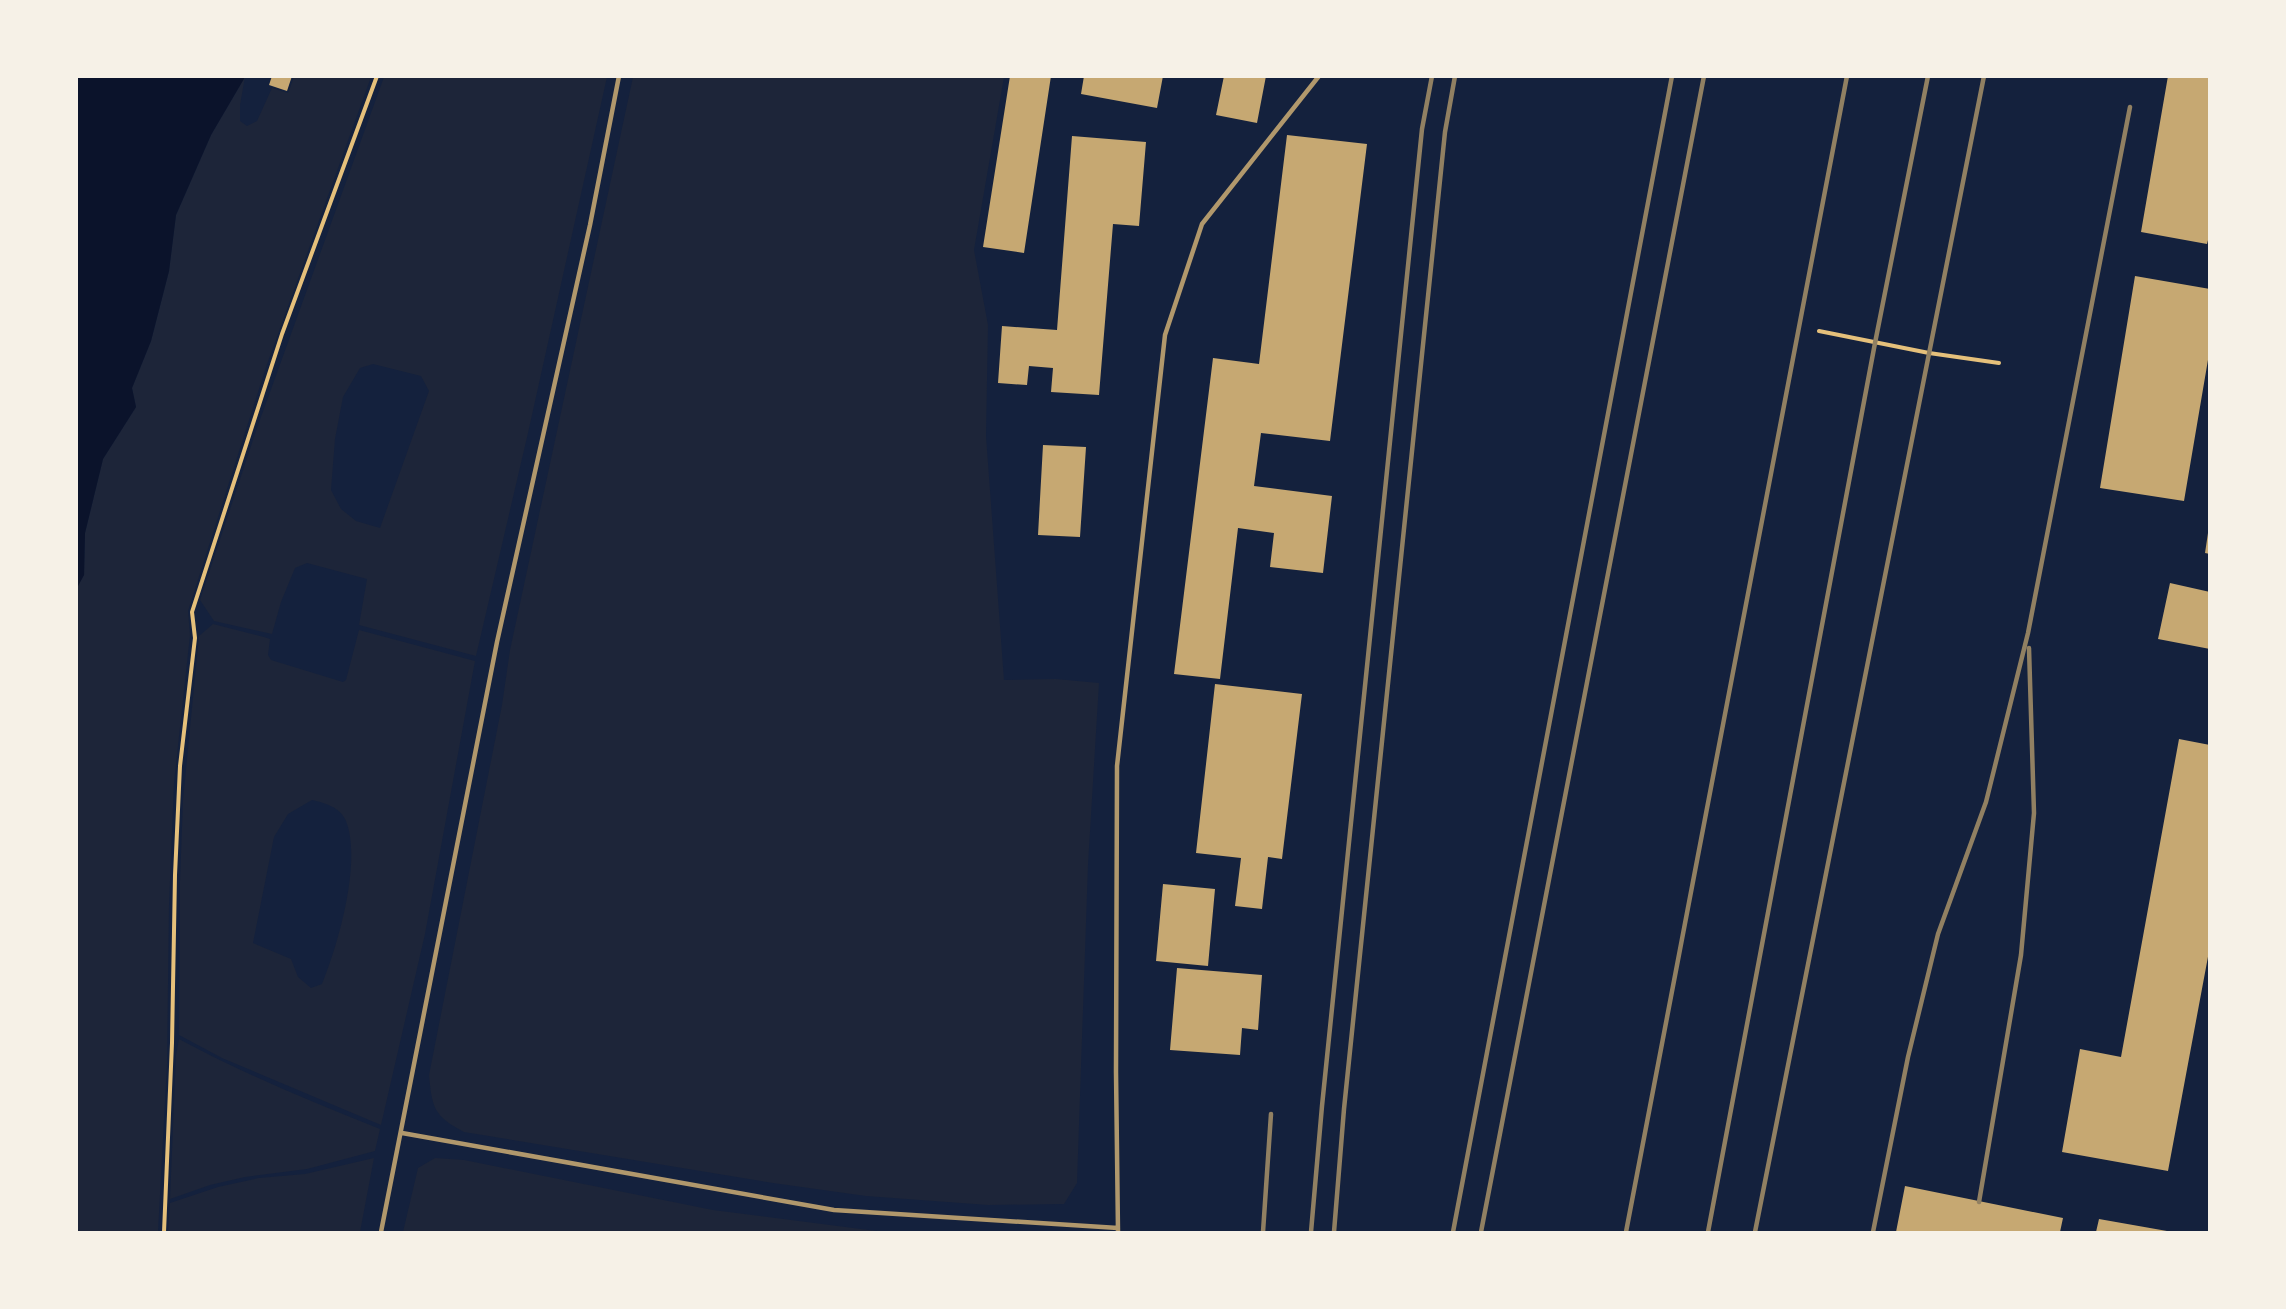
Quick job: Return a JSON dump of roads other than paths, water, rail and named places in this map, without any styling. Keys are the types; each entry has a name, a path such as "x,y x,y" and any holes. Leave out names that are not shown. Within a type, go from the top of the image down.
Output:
{"lane":[{"path":"381,1233 497,642 590,225 619,76"},
{"path":"402,1133 834,1210 1118,1230 1117,766 1165,335 1202,224 1319,76"}],"railway":[{"path":"1311,1232 1422,129 1432,76"},
{"path":"1334,1232 1344,1109 1445,132 1455,76"},
{"path":"1453,1232 1672,76"},
{"path":"1481,1232 1704,76"},
{"path":"1626,1232 1847,76"},
{"path":"1708,1232 1875,343 1928,76"},
{"path":"1755,1232 1984,76"},
{"path":"1873,1232 1908,1057 1938,934 1986,802 2028,633 2130,107"},
{"path":"1979,1202 2021,955 2034,813 2029,648"},
{"path":"1263,1232 1271,1114"}]}
